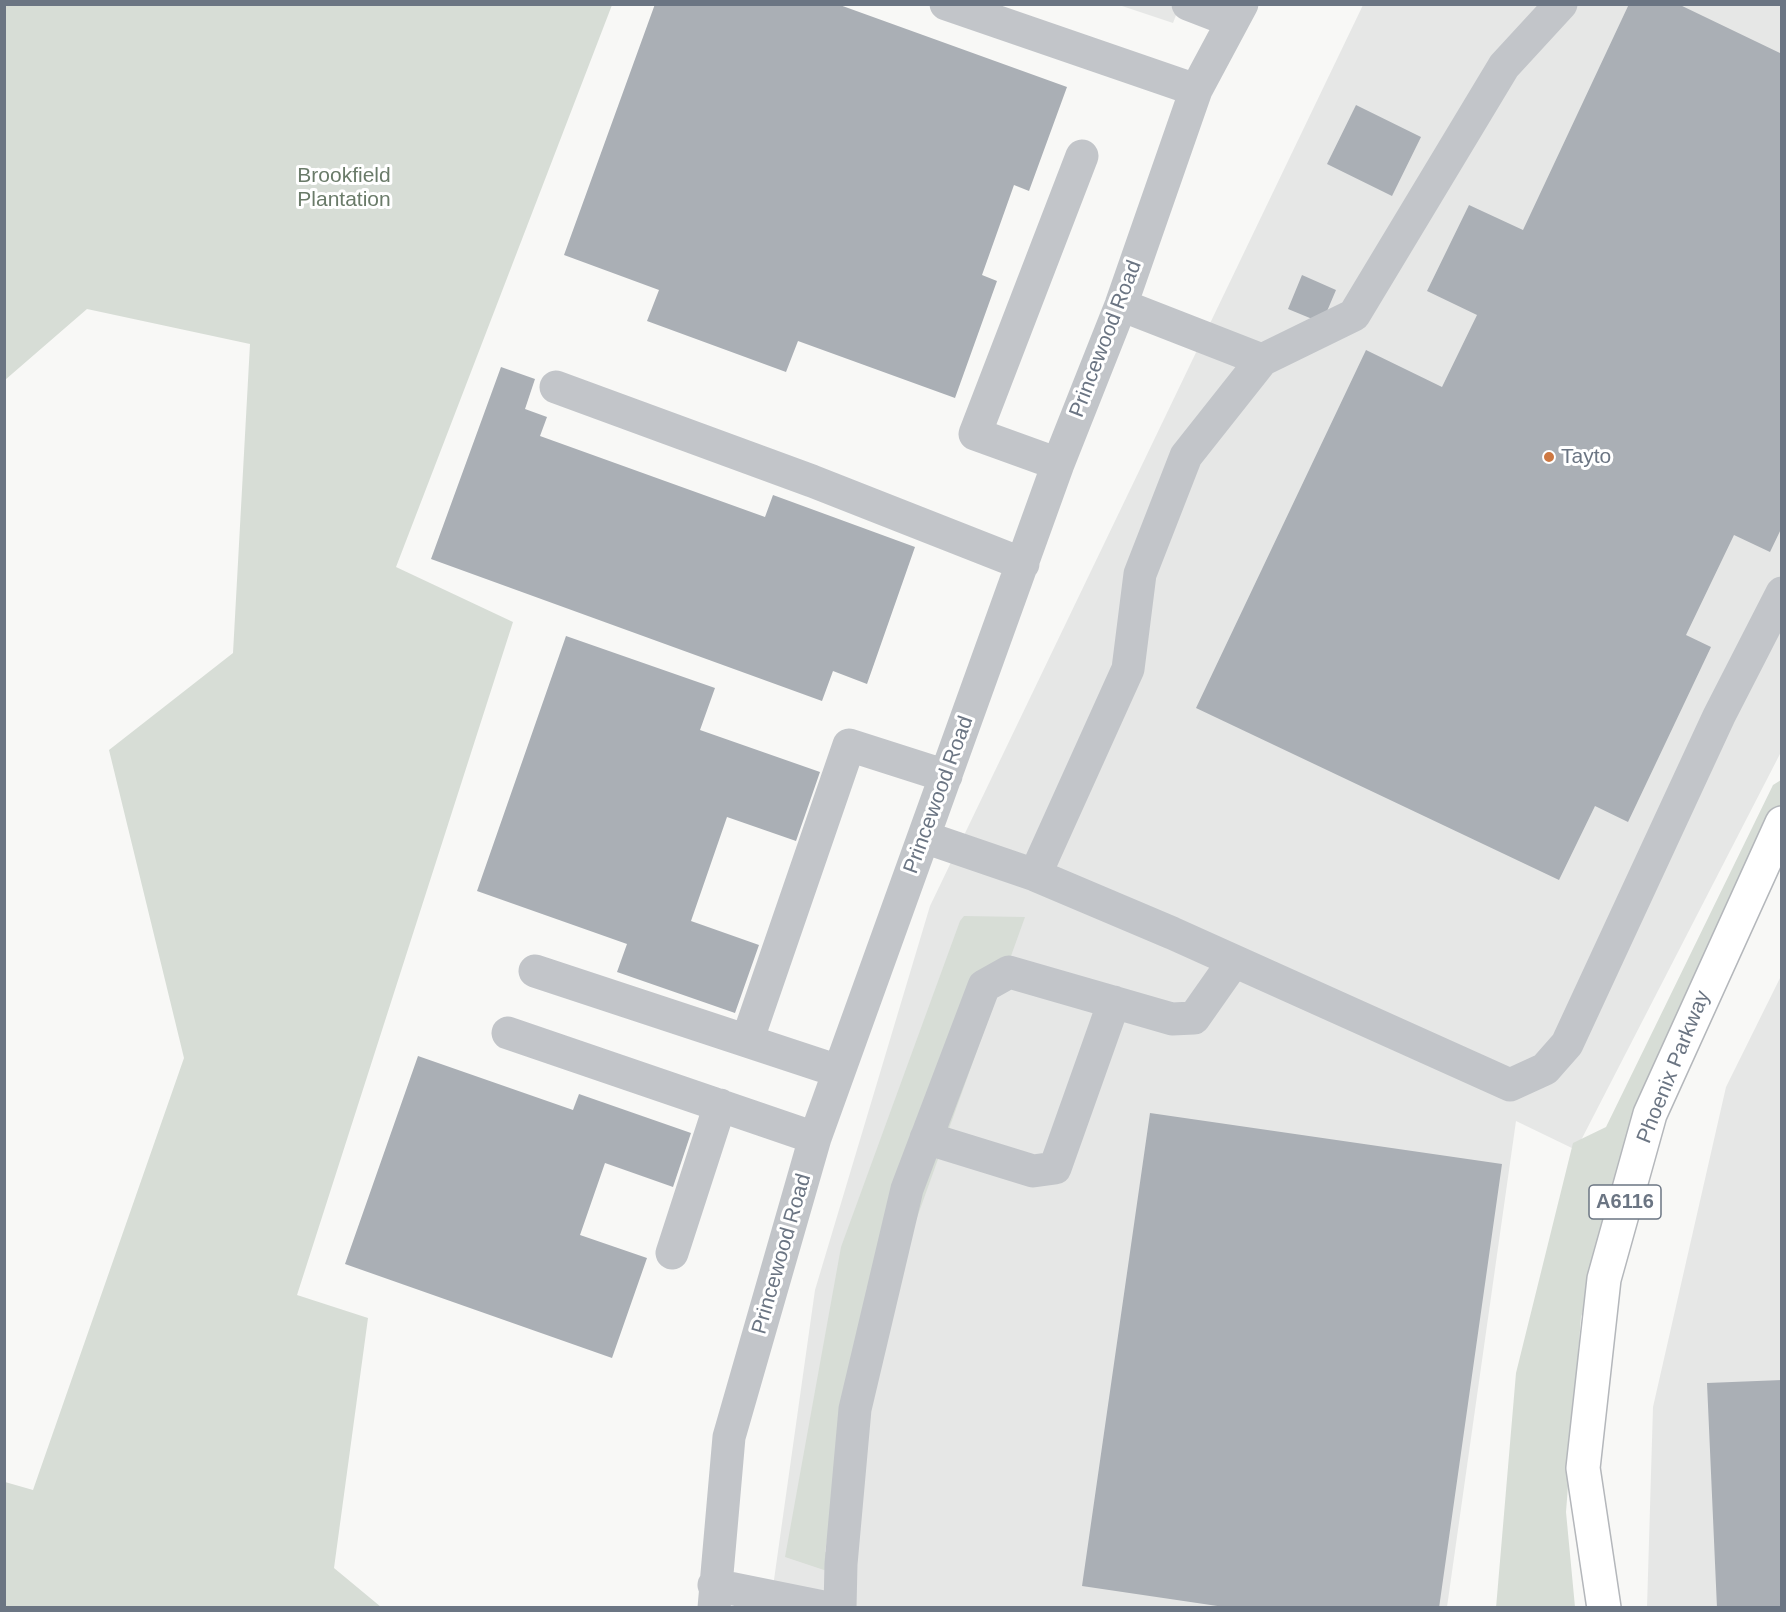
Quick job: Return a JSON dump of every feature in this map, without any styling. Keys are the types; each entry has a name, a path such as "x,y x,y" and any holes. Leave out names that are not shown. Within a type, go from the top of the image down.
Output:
{"main road":[{"name":"Phoenix Parkway","path":"1604,1608 1583,1468 1604,1279 1650,1114 1782,823"}],"street":[{"path":"946,4 1196,90"},
{"path":"1188,4 1237,13"},
{"path":"1035,875 1128,669 1140,574 1186,456 1262,360 1354,315 1504,66 1562,4"},
{"name":"Princewood Road","path":"714,1596 729,1437 815,1138 1058,464 1121,305 1196,90 1237,13"},
{"path":"1058,464 975,434 1082,156"},
{"path":"1121,305 1262,360"},
{"path":"556,387 812,481 1023,564"},
{"path":"924,837 1035,875 1234,961 1510,1085 1545,1069 1567,1044 1719,716 1782,593"},
{"path":"747,1041 849,745 946,776"},
{"path":"840,1608 841,1564 855,1409 906,1189 984,986 1009,972 1172,1018 1194,1018 1234,961"},
{"path":"536,971 838,1071"},
{"path":"926,1138 1034,1171 1055,1168 1114,1002"},
{"path":"508,1033 815,1138"},
{"path":"672,1253 720,1105"},
{"path":"714,1596 828,1608"}],"shaded area":[{"path":"1119,5 1180,5 1173,23"},
{"path":"1363,5 1781,5 1781,752 1576,1150 1516,1121 1447,1607 770,1608 815,1290 930,906"},
{"path":"1781,976 1781,1607 1647,1608 1653,1407 1726,1087"}],"green space":[{"name":"Brookfield Plantation","path":"5,4 612,5 396,567 513,622 297,1295 368,1318 334,1568 381,1607 5,1607 5,1482 33,1490 184,1058 109,750 233,653 250,344 87,309 5,380"},
{"path":"1781,780 1781,815 1593,1281 1581,1317 1566,1512 1575,1607 1496,1608 1516,1373 1573,1143 1606,1127 1773,785"},
{"path":"964,916 1025,917 891,1290 867,1287 825,1552 848,1555 839,1575 785,1557 841,1247 960,921"}],"building":[{"path":"655,4 837,4 1067,87 1029,191 1014,185 982,275 997,281 955,398 798,341 786,372 647,321 659,290 564,255"},
{"name":"Tayto","path":"1629,4 1678,4 1782,54 1782,527 1770,552 1734,535 1686,635 1711,647 1628,822 1595,806 1559,880 1196,708 1366,350 1442,387 1477,315 1427,291 1469,205 1523,230"},
{"path":"1356,105 1421,137 1392,196 1327,164"},
{"path":"1302,275 1336,290 1322,323 1288,309"},
{"path":"501,367 535,379 525,409 547,417 540,436 765,517 773,495 915,547 867,684 833,671 822,701 431,559"},
{"path":"566,636 715,688 700,730 820,772 796,841 727,817 691,921 759,945 735,1013 617,972 627,944 477,891"},
{"path":"418,1056 573,1110 579,1094 691,1133 673,1187 605,1163 580,1235 647,1258 612,1358 345,1264"},
{"path":"1150,1113 1502,1164 1439,1608 1231,1608 1082,1586"},
{"path":"1782,1380 1782,1608 1717,1608 1707,1383"}],"place":[{"name":"Tayto","path":"1549,457"}]}
